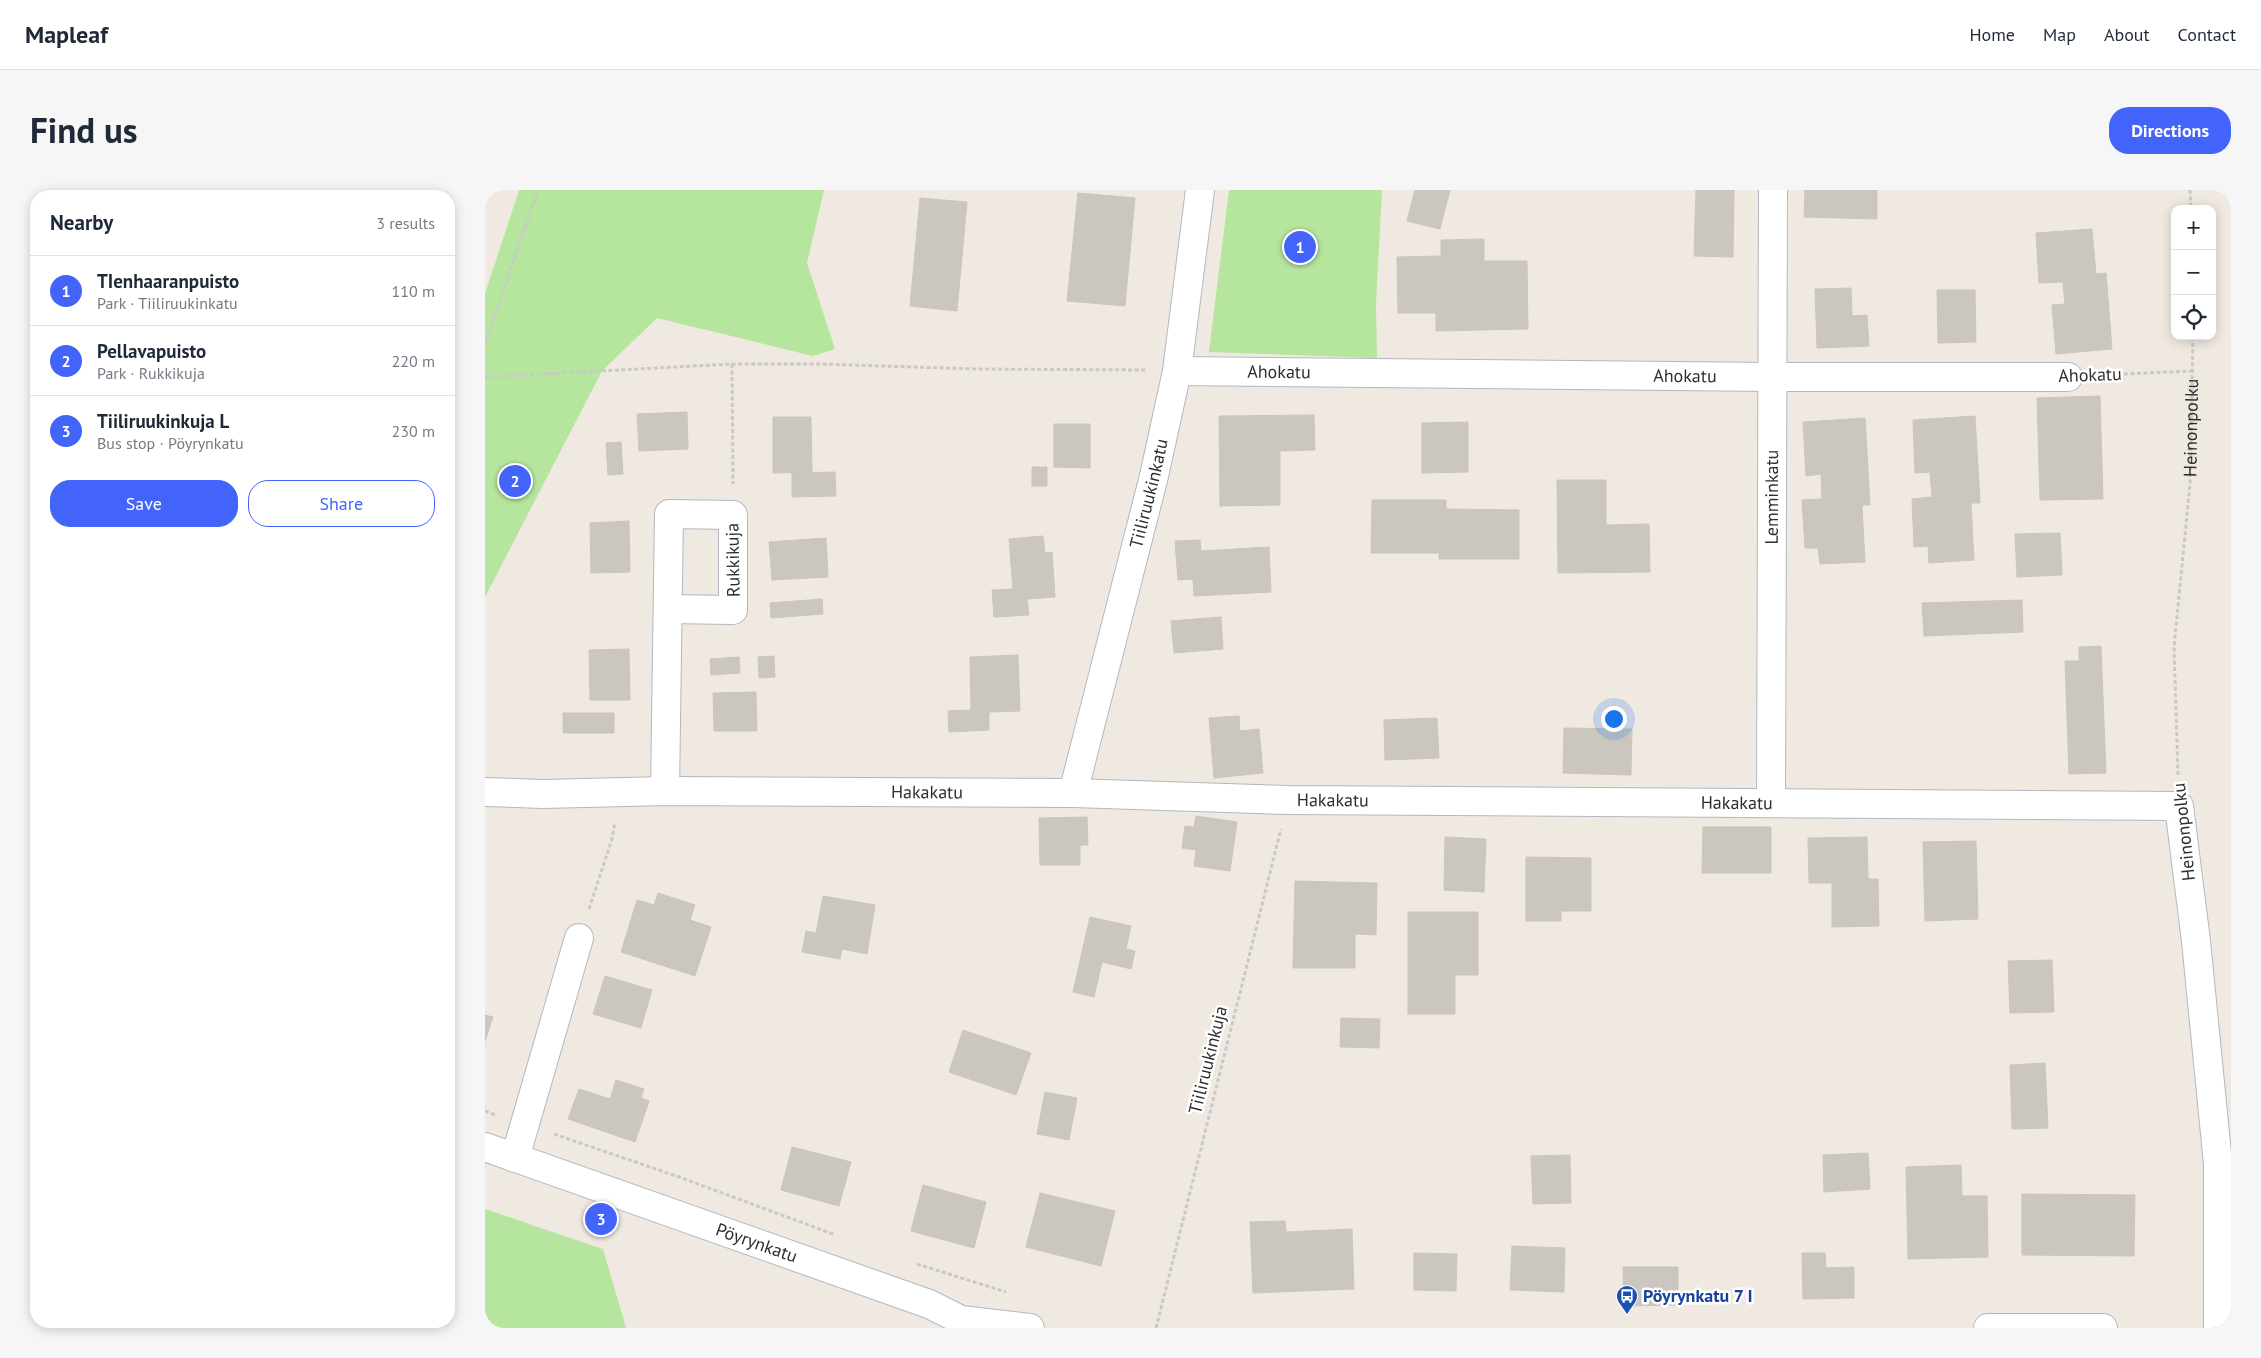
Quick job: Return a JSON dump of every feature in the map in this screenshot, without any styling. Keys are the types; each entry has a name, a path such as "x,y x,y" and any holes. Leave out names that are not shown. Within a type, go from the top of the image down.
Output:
{"street":[{"name":"Tiiliruukinkatu","path":"1073,793 1154,476 1177,371 1199,190"},
{"name":"Lemminkatu","path":"1771,803 1773,190"},
{"name":"Ahokatu","path":"1177,371 1773,377 2068,377"},
{"name":"Rukkikuja","path":"665,791 669,514 733,515 733,610 668,609"},
{"name":"Hakakatu","path":"485,792 543,794 665,791 1073,793 1289,800 2179,806"},
{"name":"Heinonpolku","path":"2179,806 2196,940 2219,1164 2218,1328"},
{"path":"515,1158 579,938"},
{"name":"Pöyrynkatu","path":"485,1148 929,1304 961,1320 995,1327 1030,1328"},
{"path":"1988,1328 2103,1328"}],"path":[{"path":"485,344 538,190"},
{"path":"2190,190 2191,205"},
{"name":"Heinonpolku","path":"2179,806 2174,647 2190,484 2193,340"},
{"path":"485,377 731,364 1177,371"},
{"path":"731,364 733,515"},
{"name":"Ahokatu","path":"2068,377 2193,371"},
{"path":"579,938 612,839 619,792"},
{"name":"Tiiliruukinkuja","path":"1156,1328 1289,800"},
{"path":"485,1111 679,1177 841,1237"},
{"path":"913,1263 1012,1294"}],"green space":[{"path":"519,190 824,190 807,263 835,349 813,356 657,318 602,371 485,597 485,294"},
{"path":"1229,190 1382,190 1376,304 1377,358 1209,352"},
{"path":"485,1209 603,1249 626,1328 485,1328"}],"building":[{"path":"1415,190 1450,190 1440,229 1407,221"},
{"path":"1696,190 1734,190 1733,257 1694,256"},
{"path":"1805,190 1877,190 1877,219 1804,217"},
{"path":"1078,193 1135,198 1125,306 1067,301"},
{"path":"920,198 967,202 957,311 910,306"},
{"path":"2092,229 2096,274 2106,273 2112,349 2056,354 2052,305 2065,304 2063,282 2039,283 2036,233"},
{"path":"1484,239 1484,261 1527,261 1528,329 1436,331 1436,313 1398,313 1397,257 1441,256 1441,240"},
{"path":"1851,288 1852,316 1867,315 1869,346 1817,348 1815,289"},
{"path":"1937,290 1975,290 1976,342 1938,343"},
{"path":"2100,396 2103,499 2040,500 2037,398"},
{"path":"687,412 688,449 639,451 637,414"},
{"path":"1314,415 1315,450 1280,451 1280,505 1220,506 1219,416"},
{"path":"1975,416 1980,503 1971,503 1974,560 1929,563 1928,546 1914,547 1912,499 1932,497 1930,472 1915,473 1913,420"},
{"path":"773,417 811,417 812,472 773,473"},
{"path":"1865,418 1870,505 1862,505 1865,562 1820,564 1818,548 1805,548 1802,500 1822,499 1821,474 1806,476 1803,422"},
{"path":"1468,422 1468,472 1422,473 1422,423"},
{"path":"1054,424 1090,424 1090,468 1054,467"},
{"path":"621,442 623,474 608,475 606,443"},
{"path":"1032,467 1047,467 1047,486 1032,486"},
{"path":"835,472 836,496 792,497 792,473"},
{"path":"1557,480 1606,480 1606,525 1649,524 1650,572 1558,573"},
{"path":"1372,500 1446,500 1446,509 1519,510 1519,559 1439,559 1439,553 1371,553"},
{"path":"629,521 630,572 591,573 590,523"},
{"path":"2060,533 2062,575 2017,577 2015,534"},
{"path":"1043,536 1045,553 1052,552 1055,597 1027,599 1029,615 994,617 992,590 1013,589 1009,539"},
{"path":"826,538 828,577 772,580 769,542"},
{"path":"1200,540 1201,551 1269,547 1271,592 1194,596 1193,579 1178,580 1175,541"},
{"path":"822,599 823,614 771,618 770,603"},
{"path":"2022,600 2023,632 1924,636 1922,603"},
{"path":"1221,617 1223,649 1174,653 1171,621"},
{"path":"2101,646 2106,773 2069,774 2065,661 2079,661 2079,647"},
{"path":"629,649 630,700 590,700 589,650"},
{"path":"1018,655 1020,711 989,712 989,730 949,732 948,711 971,710 970,657"},
{"path":"774,656 775,677 759,678 758,657"},
{"path":"739,657 740,673 711,675 710,659"},
{"path":"756,692 757,731 714,731 713,693"},
{"path":"563,713 614,713 614,733 563,733"},
{"path":"1239,716 1240,731 1259,729 1263,773 1214,778 1209,718"},
{"path":"1437,718 1439,758 1385,760 1384,720"},
{"path":"1564,728 1632,729 1631,775 1563,773"},
{"path":"1196,816 1237,822 1230,871 1194,866 1196,850 1182,848 1185,826 1194,827"},
{"path":"1087,817 1088,845 1080,845 1080,865 1040,865 1039,818"},
{"path":"1703,827 1771,827 1771,873 1702,873"},
{"path":"1445,837 1486,839 1484,892 1444,890"},
{"path":"1867,837 1868,879 1878,879 1879,926 1832,927 1832,883 1809,883 1808,838"},
{"path":"1976,841 1978,919 1925,921 1923,842"},
{"path":"1526,857 1591,858 1591,911 1561,911 1561,921 1526,921"},
{"path":"1295,881 1377,883 1376,935 1355,934 1355,968 1293,968"},
{"path":"658,893 695,905 690,920 711,927 695,976 621,952 637,900 654,905"},
{"path":"823,896 875,905 867,954 842,949 840,959 802,952 806,931 816,933"},
{"path":"1408,912 1478,912 1478,975 1455,975 1455,1014 1408,1014"},
{"path":"1090,917 1131,926 1126,949 1135,951 1131,969 1102,962 1094,997 1073,992"},
{"path":"2052,960 2054,1012 2010,1013 2008,961"},
{"path":"605,976 652,990 641,1028 593,1014"},
{"path":"485,1015 493,1017 485,1041"},
{"path":"1341,1018 1380,1019 1379,1048 1340,1047"},
{"path":"963,1030 1031,1053 1016,1095 949,1072"},
{"path":"2045,1063 2048,1128 2012,1129 2010,1065"},
{"path":"616,1080 644,1089 641,1098 649,1101 635,1142 568,1119 579,1089 610,1099"},
{"path":"1045,1092 1077,1098 1069,1140 1037,1134"},
{"path":"792,1147 851,1162 839,1206 781,1190"},
{"path":"1868,1153 1870,1189 1824,1192 1823,1155"},
{"path":"1570,1155 1571,1203 1533,1204 1531,1156"},
{"path":"1961,1165 1962,1196 1987,1196 1988,1257 1908,1259 1906,1167"},
{"path":"923,1185 986,1202 974,1248 911,1231"},
{"path":"1040,1193 1115,1211 1101,1266 1026,1247"},
{"path":"2022,1194 2135,1195 2134,1256 2022,1255"},
{"path":"1285,1221 1286,1232 1352,1229 1354,1289 1253,1293 1250,1222"},
{"path":"1512,1246 1565,1248 1564,1292 1510,1290"},
{"path":"1414,1253 1457,1254 1456,1291 1414,1290"},
{"path":"1802,1253 1825,1253 1826,1268 1854,1267 1854,1298 1803,1299"},
{"path":"1623,1267 1678,1267 1678,1305 1624,1306"}],"place":[{"name":"TIenhaaranpuisto","path":"1300,247"},
{"name":"Pellavapuisto","path":"515,481"},
{"name":"Tiiliruukinkuja L","path":"601,1219"},
{"name":"Pöyrynkatu 7 I","path":"1627,1315"}]}
